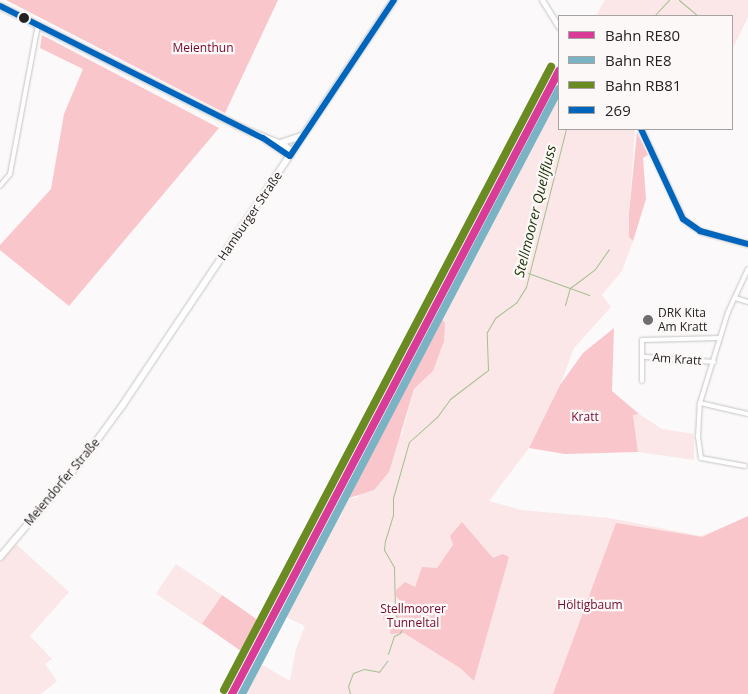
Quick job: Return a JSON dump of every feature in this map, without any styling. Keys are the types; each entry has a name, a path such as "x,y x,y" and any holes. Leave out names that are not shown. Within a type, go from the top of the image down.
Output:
{"main road":[{"name":"Hamburger Straße","path":"122,406 394,0"},
{"path":"0,6 263,138 290,156"},
{"path":"280,143 303,136"},
{"path":"263,138 280,143 288,148 290,156"},
{"name":"Meiendorfer Straße","path":"0,557 122,406"}],"street":[{"path":"0,6 1,0"},
{"path":"542,0 558,25"},
{"path":"0,186 10,171 38,24"},
{"path":"641,130 682,219 700,231 748,244"},
{"name":"Am Kratt","path":"746,466 698,455 700,403 720,338 748,269"},
{"path":"735,298 748,302"},
{"name":"Am Kratt","path":"642,381 644,337 720,338"},
{"name":"Am Kratt","path":"642,356 714,362"},
{"path":"700,403 748,414"}],"green space":[{"name":"Meienthun","path":"6,0 278,0 225,113"},
{"path":"605,0 748,0 748,17 733,48 733,15 597,15"},
{"path":"42,35 219,128 69,306 0,250 0,245 51,189 64,114 83,69 40,48"},
{"name":"Stellmoorer Tunneltal","path":"558,89 558,130 635,130 629,213 629,237 633,241 622,271 602,295 611,307 574,348 560,385 529,448 489,501 521,510 609,518 701,536 748,517 748,694 238,694 343,500 358,497 402,433 414,389 433,371 445,323 440,317","holes":["282,615 305,626 296,649 290,681 257,662"]},
{"path":"637,132 648,155 643,158 646,199 633,241 629,237 629,213"},
{"path":"440,317 445,323 444,341 433,371 414,389 389,472 374,490 343,500"},
{"name":"Kratt","path":"614,328 612,391 639,414 633,415 638,452 565,454 529,448 560,385 583,353"},
{"path":"639,414 662,429 694,434 694,460 638,452 633,415"},
{"name":"Höltigbaum","path":"748,516 748,694 553,694 616,523 702,537"},
{"name":"Stellmoorer Tunneltal","path":"462,522 493,558 503,554 509,557 474,681 460,668 404,633 390,634 391,624 383,620 384,613 393,618 407,609 396,596 396,590 405,582 415,587 422,567 437,568 453,545 450,536"},
{"path":"16,544 69,592 30,636 52,659 45,664 57,681 41,694 0,694 0,562"},
{"path":"176,564 222,595 201,625 156,594"},
{"path":"222,595 264,624 244,653 202,624"}],"waterway":[{"path":"655,15 669,0"},
{"path":"679,0 697,15"},
{"name":"Stellmoorer Quellfluss","path":"388,654 394,636 400,633 403,626 395,614 394,567 384,550 393,515 393,498 409,442 437,417 450,399 488,370 487,332 495,318 516,303 526,287 566,130"},
{"path":"565,305 570,288 595,269 609,249"},
{"path":"528,273 589,295"},
{"name":"Stellmoorer Quellfluss","path":"350,694 348,686 353,673 364,669 379,672 387,661"}],"rail line":[{"name":"RB81","path":"224,690 551,67"},
{"name":"RE80","path":"232,694 558,73"},
{"name":"RE8","path":"242,694 558,91"}],"transit line":[{"name":"269","path":"0,6 263,138 290,156 394,0"},
{"name":"269","path":"641,130 683,219 700,231 748,244"}],"place":[{"name":"DRK Kita Am Kratt","path":"648,320"}]}
